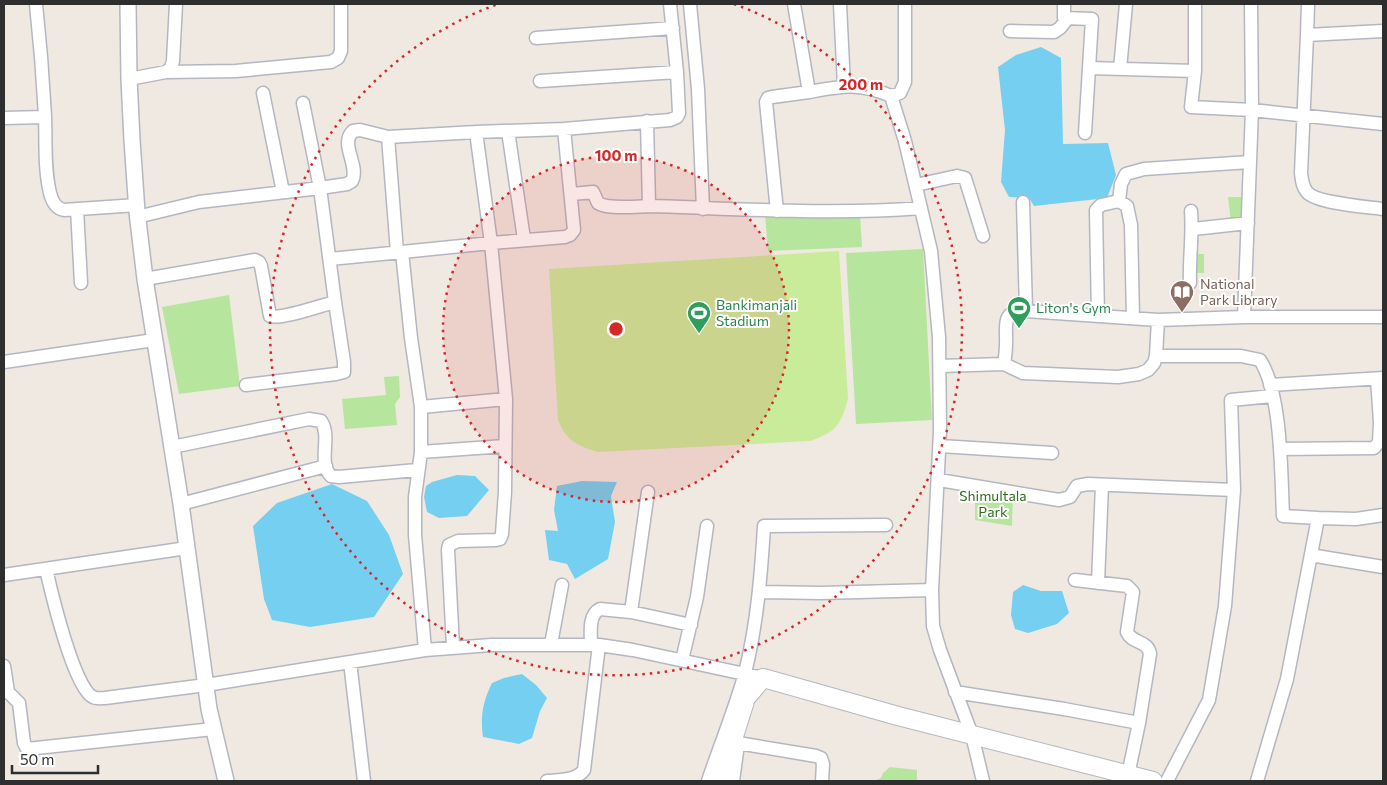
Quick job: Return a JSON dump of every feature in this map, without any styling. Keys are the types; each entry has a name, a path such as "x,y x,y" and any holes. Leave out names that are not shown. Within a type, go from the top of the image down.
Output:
{"main road":[{"path":"720,781 746,698 763,678 972,735 1153,781"}],"street":[{"path":"36,4 45,117 45,152 53,202 60,209 137,211 348,184 352,181 354,169 348,146 348,139 353,131 360,130 388,137 564,129 670,120 678,117 677,72 670,4"},
{"path":"128,4 129,79 137,211 145,279 181,504 213,729 226,781"},
{"path":"166,72 171,68 173,61 176,4"},
{"path":"129,79 166,72 236,71 331,62 338,58 341,51 341,4"},
{"path":"690,4 698,89 703,209"},
{"path":"794,4 809,92"},
{"path":"840,4 844,86"},
{"path":"777,211 766,102 768,98 844,86 869,88 891,96 900,93 904,82 904,4"},
{"path":"1064,4 1064,18 1092,19 1085,133"},
{"path":"1120,69 1126,4"},
{"path":"1195,4 1195,71 1191,107 1252,110 1383,124"},
{"path":"1244,317 1252,110 1251,4"},
{"path":"1308,4 1302,184 1308,194 1318,199 1383,209"},
{"path":"1010,31 1054,32 1068,18"},
{"path":"536,38 672,28"},
{"path":"1307,35 1383,31"},
{"path":"1089,68 1195,71"},
{"path":"540,81 677,72"},
{"path":"263,93 282,192"},
{"path":"891,96 922,208 931,251 940,366 940,446 932,590 933,626 955,692 972,735 983,781"},
{"path":"246,385 344,372 320,188 304,102"},
{"path":"4,118 45,117"},
{"path":"647,121 649,206"},
{"path":"330,258 570,236 574,230 574,224 564,129"},
{"path":"508,131 524,240"},
{"path":"453,647 449,545 458,541 492,541 500,539 503,517 506,399 491,242 476,132"},
{"path":"388,137 400,252 421,407 421,452 414,497 415,535 425,650"},
{"path":"1120,201 1123,178 1126,174 1132,172 1144,169 1250,162"},
{"path":"916,185 957,176 965,178 982,236"},
{"path":"572,194 592,192 601,206 777,211 880,211 922,208"},
{"path":"1098,316 1096,210 1101,205 1120,201 1127,206 1131,226 1133,318"},
{"path":"1023,202 1026,311"},
{"path":"77,209 81,283"},
{"path":"1190,283 1191,211"},
{"path":"1192,229 1248,223"},
{"path":"145,279 255,260 261,266 270,316 287,315 335,302"},
{"path":"1004,364 1006,344 1005,322 1012,314 1020,311 1158,320 1244,317 1383,318"},
{"path":"940,366 1004,364 1023,373 1118,377 1139,374 1148,370 1154,362 1158,320"},
{"path":"4,362 154,340"},
{"path":"1156,356 1252,357 1260,360 1272,391 1280,449 1282,516 1356,519 1383,515"},
{"path":"1167,781 1209,700 1225,606 1234,490 1231,400 1272,391 1380,379 1381,422 1379,442 1374,448 1280,449"},
{"path":"421,407 506,399"},
{"path":"172,447 316,420 320,421 325,430 326,466 328,473 334,477 417,470"},
{"path":"421,452 505,446"},
{"path":"940,446 1052,454"},
{"path":"181,504 326,466"},
{"path":"939,480 1059,500 1070,497 1077,486 1083,484 1234,490"},
{"path":"1098,583 1102,485"},
{"path":"631,612 648,492"},
{"path":"1257,781 1287,679 1318,518"},
{"path":"708,781 744,674 760,592 764,526 886,524"},
{"path":"682,660 697,597 707,526"},
{"path":"4,575 187,548"},
{"path":"1310,557 1316,556 1383,566"},
{"path":"46,569 64,639 86,691 93,698 206,685 264,674 425,650 453,647 551,644 595,645 633,650 763,678"},
{"path":"1075,580 1127,586 1133,592 1127,632 1132,639 1146,644 1149,648 1150,654 1139,724 1128,775"},
{"path":"551,644 562,585"},
{"path":"760,592 846,593 932,590"},
{"path":"547,781 575,778 584,770 595,645 592,619 596,611 600,609 631,612 691,625"},
{"path":"350,662 364,781"},
{"path":"4,666 7,694 19,702 24,743 27,749 213,729"},
{"path":"955,692 1064,709 1139,724"},
{"path":"733,781 743,707"},
{"path":"738,743 821,758 823,764 822,781"}],"green space":[{"path":"1228,197 1245,197 1244,220 1231,222"},
{"path":"765,215 860,215 862,247 768,251"},
{"path":"923,249 932,420 856,424 846,253"},
{"name":"Bankimanjali Stadium","path":"839,251 848,399 840,422 826,434 810,441 597,452 573,441 561,427 558,420 549,269"},
{"path":"1190,254 1204,254 1204,273 1188,273"},
{"path":"229,295 240,386 179,394 162,307"},
{"path":"399,376 400,397 395,404 397,425 345,429 342,399 386,395 384,377"},
{"name":"Shimultala Park","path":"975,484 1013,489 1012,526 975,520"},
{"path":"890,767 917,770 917,781 874,781 881,778 883,773"}],"water":[{"path":"1041,47 1061,58 1063,144 1108,143 1116,175 1107,198 1034,206 1029,198 1009,197 1001,182 1005,130 998,67 1016,55"},
{"path":"457,475 475,476 489,490 467,516 439,518 427,512 424,497 426,486 432,482"},
{"path":"582,481 617,482 611,496 615,522 608,559 575,579 567,564 549,560 545,530 558,531 554,510 557,486"},
{"path":"332,484 367,501 389,535 403,574 374,617 310,627 272,620 264,599 253,526 277,503"},
{"path":"1023,585 1041,591 1062,591 1069,613 1057,624 1028,633 1015,629 1011,615 1013,592"},
{"path":"522,674 536,685 547,698 540,711 532,738 519,744 483,737 483,709 492,683"}],"place":[{"name":"National Park Library","path":"1182,313"},
{"name":"Liton's Gym","path":"1019,329"},
{"name":"Bankimanjali Stadium","path":"699,334"}]}
